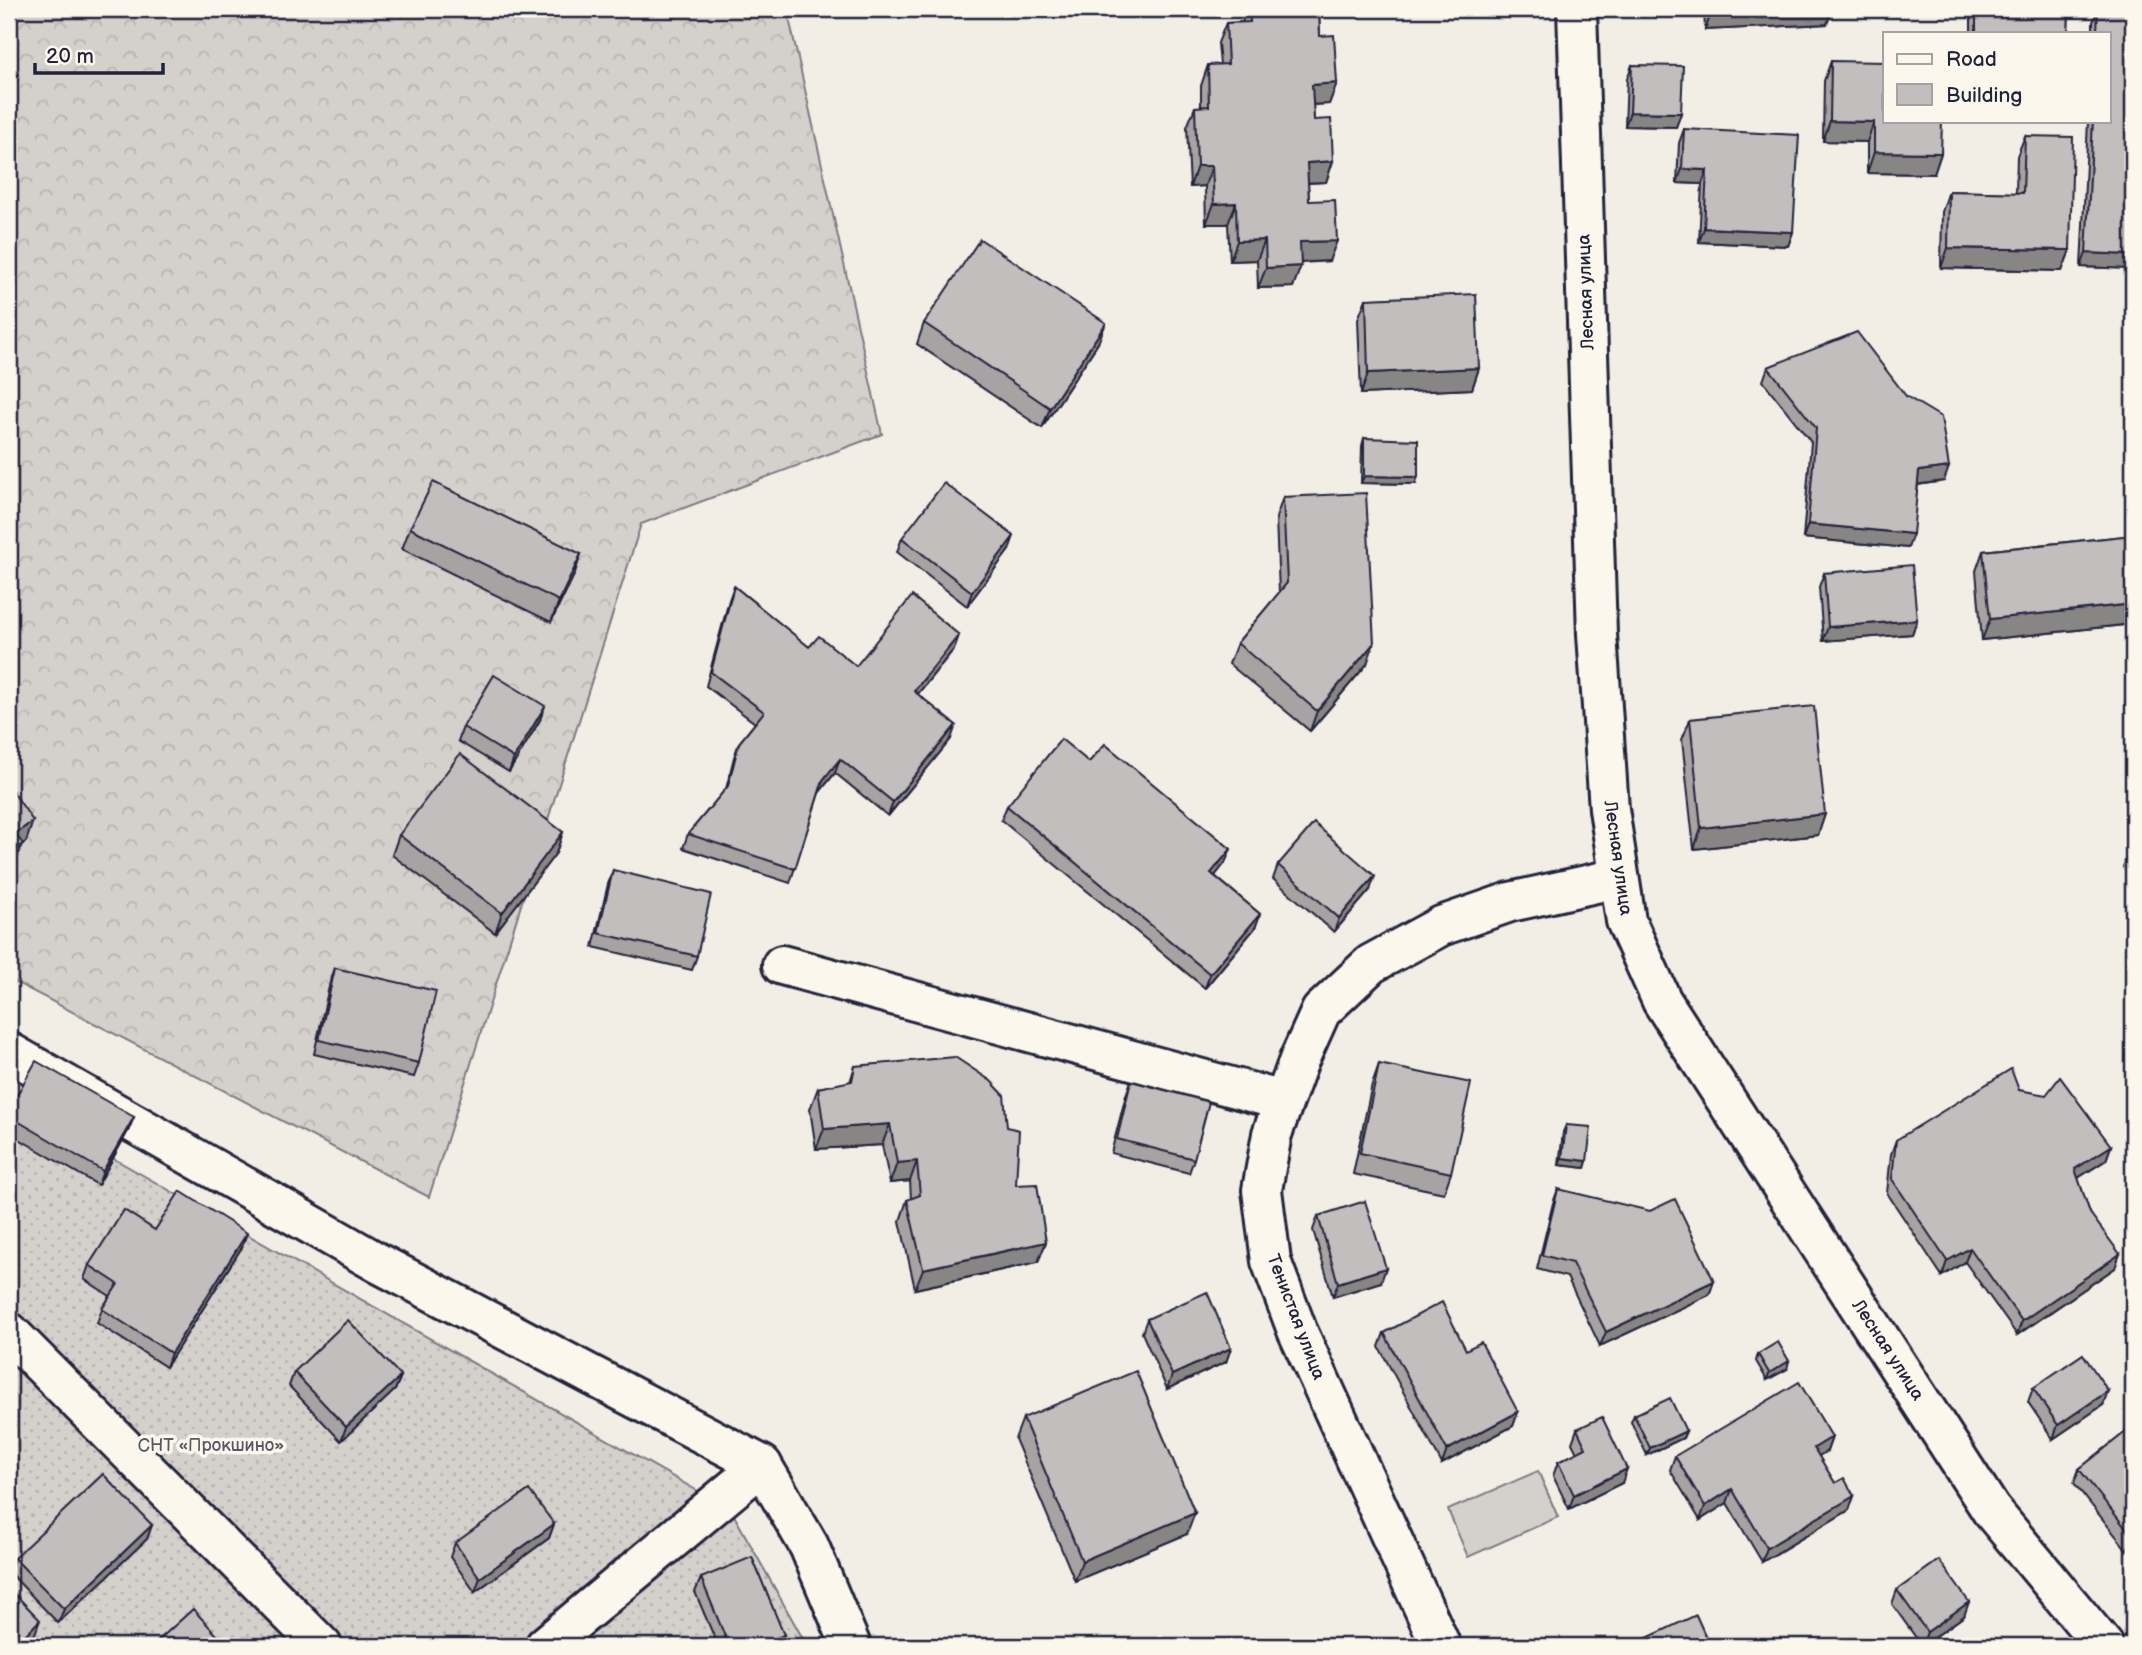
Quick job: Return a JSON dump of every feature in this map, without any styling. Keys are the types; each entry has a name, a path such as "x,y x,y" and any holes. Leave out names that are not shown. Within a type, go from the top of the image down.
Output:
{"street":[{"name":"Лесная улица","path":"1577,9 1597,634 1609,809 1626,921 1662,1001 1991,1510 2104,1646"},
{"name":"Тенистая улица","path":"1441,1646 1297,1330 1271,1261 1262,1190 1272,1134 1321,1011 1371,964 1441,926 1510,902 1618,878"},
{"path":"782,965 1283,1101"},
{"path":"9,1052 380,1264 762,1465 809,1546 851,1646"},
{"path":"9,1332 322,1646"},
{"path":"545,1646 762,1465"}],"green space":[{"path":"9,9 514,9 516,13 524,9 787,9 882,434 641,524 429,1197 9,979"},
{"name":"СНТ «Прокшино»","path":"9,1099 731,1510 807,1646 9,1646"},
{"path":"1538,1471 1558,1517 1468,1557 1448,1510"}],"building":[{"path":"1250,9 1319,9 1320,36 1334,35 1337,83 1312,85 1314,120 1331,119 1333,161 1307,163 1309,201 1335,200 1337,241 1300,242 1301,266 1266,268 1265,240 1237,241 1236,203 1214,204 1212,166 1197,166 1195,107 1209,106 1208,65 1228,64 1226,23 1250,22"},
{"path":"1709,9 1832,9 1832,10 1710,16"},
{"path":"1976,9 2069,9 2068,32 1976,32"},
{"path":"2098,9 2133,9 2133,255 2086,253 2093,122 2110,122 2110,32 2097,32"},
{"path":"1831,61 1883,62 1883,122 1942,122 1941,153 1874,152 1874,122 1830,121"},
{"path":"1632,65 1683,66 1681,113 1630,112"},
{"path":"1684,129 1799,135 1793,232 1704,228 1707,170 1682,169"},
{"path":"2025,136 2073,137 2070,250 1948,248 1949,191 2023,193"},
{"path":"980,239 1106,323 1050,408 924,323"},
{"path":"1476,294 1479,368 1368,373 1366,299"},
{"path":"1857,332 1906,396 1941,417 1949,467 1919,471 1913,534 1808,524 1816,428 1768,367"},
{"path":"1364,438 1418,440 1418,477 1364,476"},
{"path":"433,482 581,554 559,601 410,528"},
{"path":"944,483 1014,536 972,592 902,538"},
{"path":"1366,493 1374,643 1317,711 1237,643 1287,583 1283,497"},
{"path":"2133,535 2133,604 1990,619 1983,551"},
{"path":"1912,565 1917,620 1828,627 1824,573"},
{"path":"734,586 809,647 819,636 856,666 912,596 959,635 914,691 956,725 893,802 840,759 823,780 795,869 688,834 728,786 739,743 764,712 711,672"},
{"path":"494,675 545,706 514,758 463,727"},
{"path":"1814,706 1825,814 1701,828 1690,719"},
{"path":"1061,739 1089,762 1105,744 1231,849 1211,873 1260,914 1210,974 1007,806"},
{"path":"460,754 563,832 502,913 399,835"},
{"path":"9,786 33,821 15,834 23,844 9,854"},
{"path":"1314,823 1375,876 1339,918 1278,865"},
{"path":"2133,855 2133,871 2126,860"},
{"path":"613,870 711,894 697,956 598,933"},
{"path":"335,968 436,991 419,1063 319,1040"},
{"path":"955,1057 991,1081 1004,1095 1007,1127 1019,1130 1016,1185 1037,1184 1046,1242 923,1269 907,1200 920,1195 917,1161 897,1163 890,1124 824,1129 818,1088 852,1081 855,1066"},
{"path":"36,1061 134,1117 103,1171 9,1116 9,1109"},
{"path":"1379,1064 1471,1083 1451,1173 1360,1153"},
{"path":"2011,1069 2019,1090 2046,1095 2060,1077 2111,1146 2075,1169 2090,1213 2120,1254 2022,1321 1970,1248 1947,1261 1892,1179 1896,1140"},
{"path":"1131,1081 1209,1102 1194,1159 1117,1139"},
{"path":"1566,1125 1591,1127 1587,1161 1562,1158"},
{"path":"1558,1189 1650,1211 1675,1199 1714,1281 1606,1332 1572,1263 1542,1255"},
{"path":"180,1191 247,1233 171,1353 102,1309 118,1284 89,1265 124,1210 155,1230"},
{"path":"1365,1201 1386,1268 1338,1283 1318,1216"},
{"path":"1207,1292 1231,1348 1172,1375 1147,1319"},
{"path":"1442,1302 1466,1350 1481,1342 1518,1412 1447,1450 1384,1333"},
{"path":"348,1320 401,1376 346,1427 294,1372"},
{"path":"1778,1342 1789,1361 1769,1373 1758,1354"},
{"path":"2083,1354 2108,1391 2058,1425 2033,1388"},
{"path":"1136,1371 1195,1513 1082,1561 1023,1418"},
{"path":"1799,1382 1832,1437 1814,1448 1835,1483 1844,1478 1854,1496 1767,1548 1732,1489 1705,1506 1675,1456"},
{"path":"1670,1398 1686,1431 1650,1448 1634,1415"},
{"path":"1602,1417 1627,1469 1574,1495 1558,1462 1586,1448 1577,1429"},
{"path":"2133,1426 2133,1535 2132,1536 2079,1469"},
{"path":"103,1474 152,1525 64,1609 14,1558"},
{"path":"529,1490 554,1524 480,1578 455,1543"},
{"path":"752,1557 784,1635 756,1646 729,1646 701,1578"},
{"path":"1939,1560 1969,1602 1927,1632 1897,1590"},
{"path":"9,1588 40,1620 14,1646 9,1646"},
{"path":"193,1609 227,1646 152,1646"},
{"path":"1696,1615 1710,1646 1630,1646"}]}
